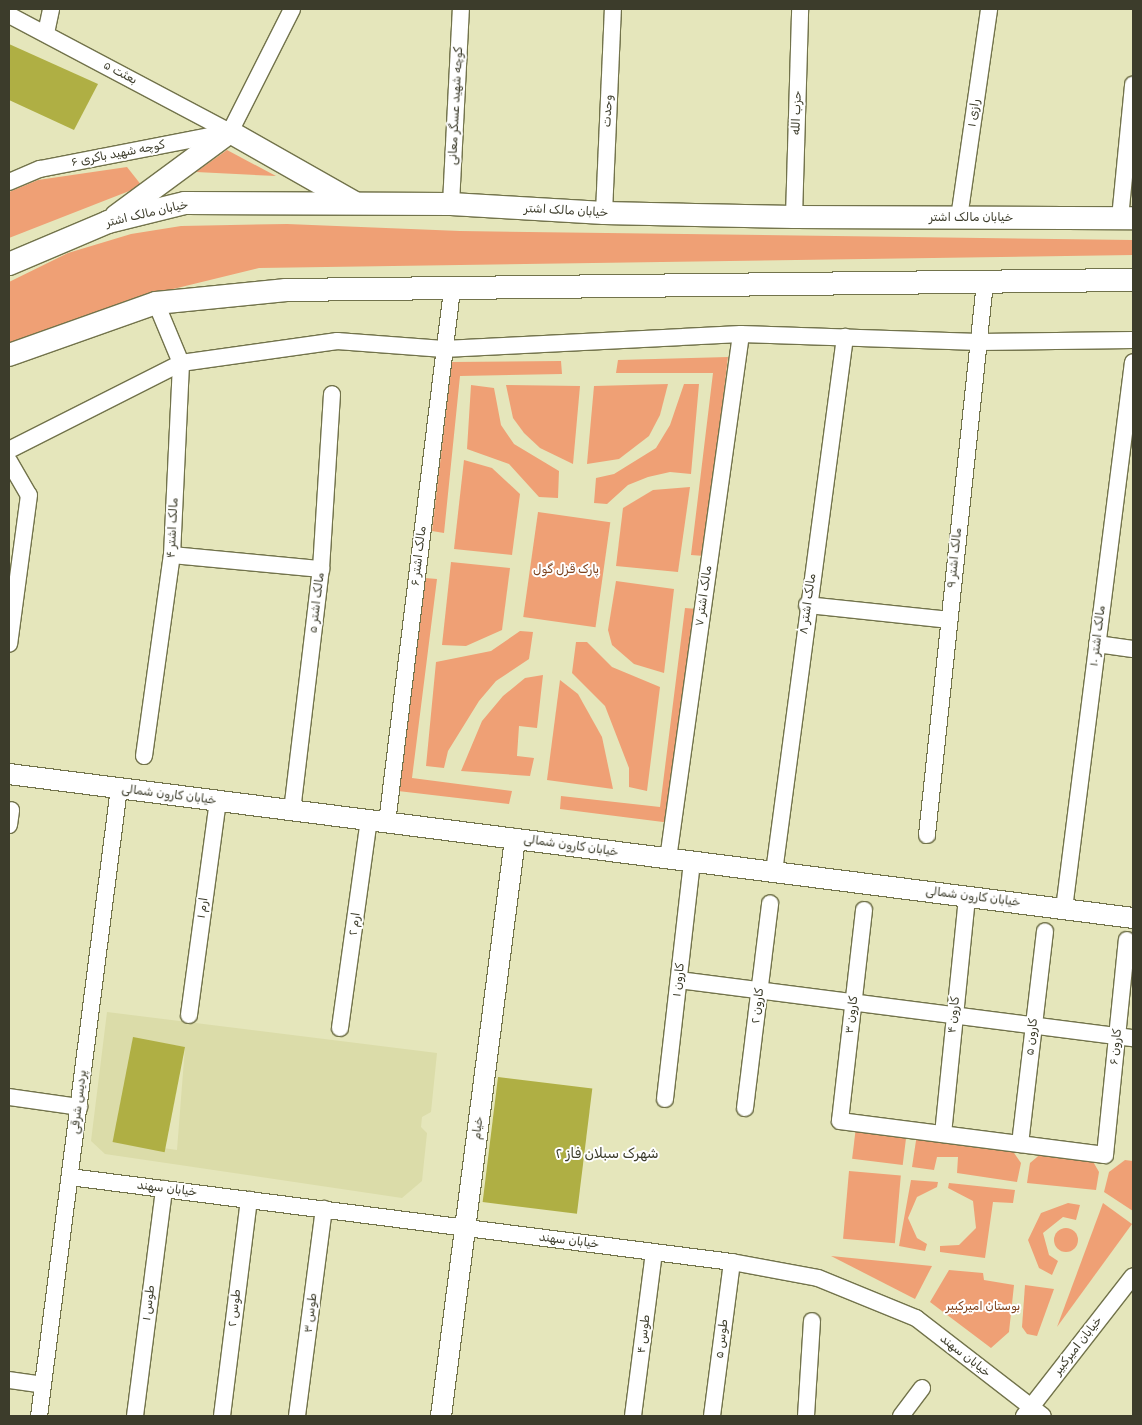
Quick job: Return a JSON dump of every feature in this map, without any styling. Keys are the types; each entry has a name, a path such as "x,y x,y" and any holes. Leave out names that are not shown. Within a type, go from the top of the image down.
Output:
{"main road":[{"path":"108,222 230,132 356,204"},
{"name":"خیابان مالک اشتر","path":"9,264 108,222 185,203 451,204 604,213 794,217 1127,218"},
{"path":"9,355 156,303 286,290 452,290 1133,280"}],"street":[{"path":"46,33 51,9"},
{"path":"230,132 292,9"},
{"name":"کوچه شهید عسگر معانی","path":"451,204 461,9"},
{"name":"وحدت","path":"604,213 613,9"},
{"name":"حزب الله","path":"794,217 800,9"},
{"name":"رازی ۱","path":"959,218 989,9"},
{"name":"بعثت ۵","path":"9,15 230,132"},
{"path":"1127,218 1133,85"},
{"name":"کوچه شهید باکری ۶","path":"9,182 40,169 230,132"},
{"name":"مالک اشتر ۹","path":"927,835 985,282"},
{"name":"مالک اشتر ۶","path":"378,822 452,290"},
{"name":"مالک اشتر ۴","path":"144,756 172,555 181,363 156,303"},
{"path":"9,450 181,363 337,341 444,349 741,334 978,342 1133,340"},
{"name":"مالک اشتر ۷","path":"668,859 741,334"},
{"name":"مالک اشتر ۸","path":"774,872 807,605 845,337"},
{"name":"مالک اشتر ۱۰","path":"1064,909 1133,362"},
{"name":"مالک اشتر ۵","path":"292,811 321,569 332,394"},
{"path":"9,462 29,496 12,593 9,644"},
{"path":"172,555 321,569"},
{"path":"807,605 949,620"},
{"path":"1097,644 1133,649"},
{"name":"خیابان کارون شمالی","path":"9,774 1133,918"},
{"name":"پردیس شرقی","path":"39,1416 119,788"},
{"name":"ارم ۱","path":"189,1014 218,801"},
{"name":"ارم ۲","path":"340,1028 378,822"},
{"name":"خیام","path":"441,1416 515,839"},
{"name":"کارون ۱","path":"665,1099 692,862"},
{"name":"کارون ۴","path":"943,1134 967,897"},
{"name":"کارون ۲","path":"745,1108 770,904"},
{"name":"کارون ۳","path":"864,910 840,1121 943,1134"},
{"name":"کارون ۵","path":"1020,1144 1033,1025 1046,931"},
{"name":"کارون ۶","path":"1020,1144 1105,1155 1125,1037 1127,940"},
{"path":"679,980 1125,1037"},
{"path":"9,1097 79,1107"},
{"path":"943,1134 1020,1144"},
{"name":"خیابان سهند","path":"70,1177 732,1262 818,1278 916,1318 1033,1413"},
{"name":"طوس ۱","path":"134,1416 164,1189"},
{"name":"طوس ۲","path":"222,1416 249,1200"},
{"name":"طوس ۳","path":"297,1416 324,1210"},
{"name":"طوس ۴","path":"633,1416 654,1252"},
{"name":"طوس ۵","path":"712,1416 732,1262"},
{"name":"خیابان امیرکبیر","path":"1033,1413 1133,1276"},
{"path":"806,1416 812,1321"},
{"path":"9,1380 43,1385"},
{"path":"901,1416 922,1388"}],"shaded area":[{"path":"107,1012 437,1053 431,1112 422,1117 421,1127 427,1133 422,1181 402,1198 105,1154 91,1141","holes":["133,1038 185,1047 177,1150 122,1142"]}],"green space":[{"path":"227,150 276,176 196,172"},
{"path":"127,167 142,186 9,238 9,192 38,180"},
{"path":"287,224 460,231 1133,240 1133,255 259,268 128,300 9,349 9,282 68,253 131,234 181,226"},
{"path":"728,357 704,556 691,555 713,373 616,373 618,360"},
{"path":"561,361 562,374 460,376 444,533 432,531 452,362"},
{"path":"668,384 660,415 649,436 619,459 587,464 594,386"},
{"path":"684,384 699,384 691,474 670,472 648,477 628,485 607,504 594,503 596,478 614,474 656,448 670,425"},
{"path":"471,385 494,388 501,425 514,444 559,471 558,498 539,497 509,464 467,449"},
{"path":"506,385 580,386 573,464 540,448 524,433 513,418"},
{"name":"پارک قزل گول","path":"464,460 492,468 520,494 512,555 454,549"},
{"name":"پارک قزل گول","path":"690,487 678,572 616,566 623,508 653,490"},
{"name":"پارک قزل گول","path":"538,512 610,522 596,627 523,617"},
{"name":"پارک قزل گول","path":"451,562 510,568 502,630 466,646 442,645"},
{"path":"425,578 437,579 412,778 512,791 509,804 398,791"},
{"name":"پارک قزل گول","path":"616,581 674,589 664,673 634,664 612,645 608,630"},
{"path":"685,608 697,609 671,823 560,809 561,796 660,807"},
{"path":"520,631 533,632 529,659 496,681 479,701 448,751 444,768 426,766 436,662 491,651"},
{"path":"576,642 587,642 612,667 660,687 647,791 629,787 629,768 605,706 572,673"},
{"path":"543,675 537,728 519,726 517,756 534,758 530,776 461,771 482,721 503,696 525,678"},
{"path":"560,680 578,694 602,737 613,789 547,780"},
{"path":"856,1127 907,1133 903,1165 852,1159"},
{"path":"917,1134 1010,1147 1021,1163 1017,1182 957,1173 958,1157 937,1157 934,1170 912,1167"},
{"path":"1043,1152 1091,1158 1099,1172 1096,1190 1027,1183 1030,1163"},
{"path":"1125,1160 1133,1161 1133,1211 1104,1192 1109,1172"},
{"path":"849,1171 901,1176 895,1243 843,1239"},
{"path":"911,1180 938,1182 937,1187 917,1197 908,1218 917,1238 927,1244 925,1251 899,1246"},
{"path":"949,1183 1015,1190 1013,1203 993,1202 985,1258 940,1252 940,1246 959,1245 976,1228 973,1201 948,1188"},
{"name":"بوستان امیرکبیر","path":"1068,1203 1080,1205 1076,1220 1063,1217 1043,1233 1049,1255 1058,1261 1052,1275 1039,1268 1028,1240 1041,1213"},
{"path":"1103,1203 1132,1224 1057,1327"},
{"path":"1066,1228 1071,1229 1077,1235 1077,1245 1071,1251 1066,1252 1061,1251 1055,1245 1054,1240 1055,1235 1061,1229"},
{"name":"بوستان امیرکبیر","path":"831,1256 932,1266 915,1299"},
{"name":"بوستان امیرکبیر","path":"949,1270 983,1273 984,1280 1014,1285 1009,1332 991,1348 930,1302"},
{"name":"بوستان امیرکبیر","path":"1025,1285 1054,1289 1037,1336 1027,1334 1022,1327"}],"building":[{"path":"9,44 98,84 74,130 9,100"},
{"path":"133,1037 185,1047 165,1152 113,1142"},
{"path":"498,1077 592,1089 577,1214 483,1202"}],"district":[{"name":"شهرک سبلان فاز ۲","path":"607,1154"}]}
